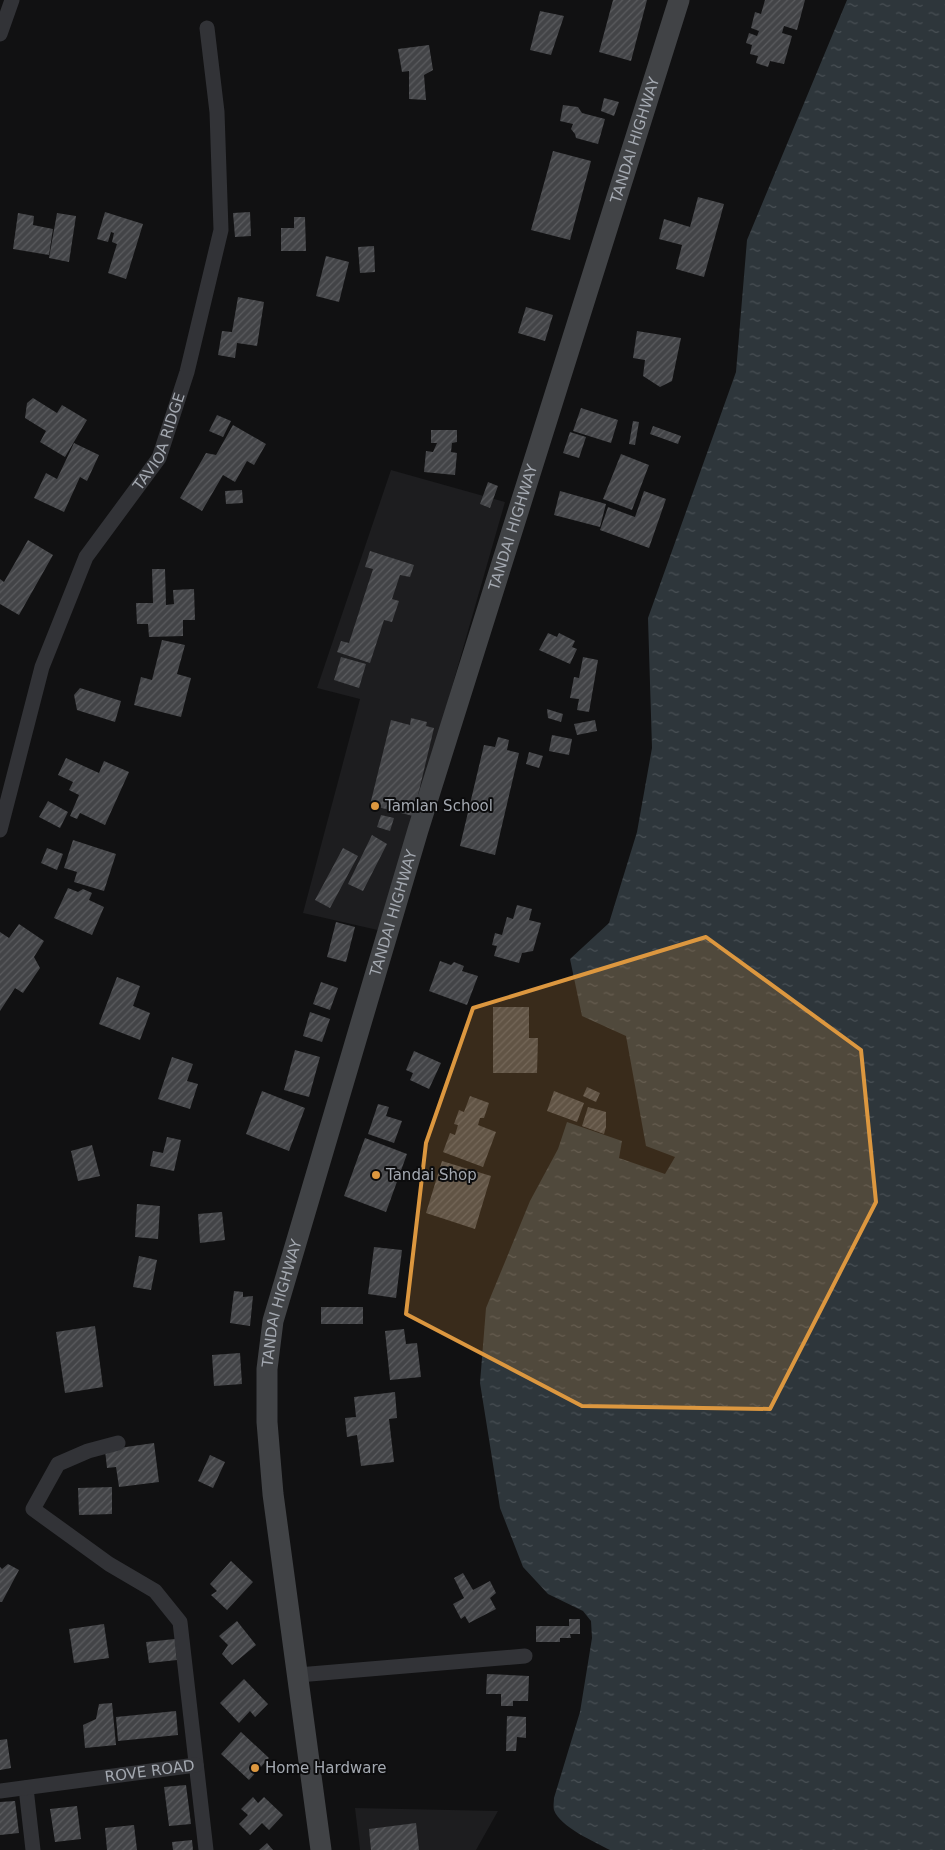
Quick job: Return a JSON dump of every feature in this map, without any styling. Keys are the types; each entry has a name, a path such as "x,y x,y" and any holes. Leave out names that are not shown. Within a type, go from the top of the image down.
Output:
{"main road":[{"name":"TANDAI HIGHWAY","path":"321,1850 273,1494 267,1422 267,1368 273,1321 424,811 679,0"}],"street":[{"path":"0,34 12,0"},
{"name":"TAVIOA RIDGE","path":"0,830 42,667 86,557 159,458 187,372 221,230 218,112 207,28"},
{"path":"118,1443 88,1451 58,1464 33,1509 109,1564 155,1591 180,1622 196,1765"},
{"path":"298,1674 525,1656"},
{"name":"ROVE ROAD","path":"0,1791 196,1765 206,1850"},
{"path":"22,1789 33,1850"}],"highlighted area":[{"path":"706,937 861,1050 876,1202 770,1409 582,1406 406,1314 426,1143 473,1008"}],"shaded area":[{"name":"Tamlan School","path":"391,470 505,502 382,931 303,913 360,699 317,688"},
{"path":"355,1808 498,1811 476,1850 360,1850"}],"water":[{"path":"847,0 945,0 945,1850 610,1850 570,1828 554,1809 554,1798 580,1712 592,1638 591,1621 583,1611 548,1594 523,1567 500,1508 480,1383 486,1308 530,1201 558,1149 567,1122 622,1141 619,1158 665,1174 675,1157 646,1146 626,1036 582,1016 570,959 609,923 637,832 652,748 648,618 736,372 747,240"}],"building":[{"path":"613,0 647,0 631,61 599,52"},
{"path":"765,0 805,0 797,30 784,26 782,33 792,36 784,64 770,61 768,67 756,63 758,56 750,54 752,45 746,43 749,33 757,36 759,31 751,28 755,12 761,14"},
{"path":"540,11 564,16 551,55 530,50"},
{"path":"429,45 433,70 424,75 426,100 409,99 409,71 402,72 398,49"},
{"path":"604,98 619,102 614,116 601,111"},
{"path":"563,105 578,107 582,113 605,119 598,144 576,138 571,129 573,124 560,121"},
{"path":"553,151 591,161 570,240 531,230"},
{"path":"698,197 724,204 704,277 676,269 682,245 659,239 664,219 690,227"},
{"path":"105,212 143,224 126,279 108,273 117,244 112,242 114,233 111,232 108,242 97,239"},
{"path":"250,212 251,236 235,237 233,213"},
{"path":"18,213 34,216 33,225 53,229 49,255 13,249"},
{"path":"57,213 76,216 69,262 49,258"},
{"path":"294,217 305,217 306,251 281,251 281,228 294,228"},
{"path":"374,246 375,272 360,273 358,247"},
{"path":"326,256 349,262 339,302 316,296"},
{"path":"238,297 264,302 257,346 237,343 235,358 218,355 222,331 232,332"},
{"path":"526,307 553,315 545,341 518,333"},
{"path":"637,331 681,338 672,381 660,387 643,376 645,360 633,358"},
{"path":"33,398 57,413 62,405 87,420 65,457 40,442 46,431 25,418 27,403"},
{"path":"581,408 618,420 611,443 573,431"},
{"path":"217,415 231,421 223,437 209,431"},
{"path":"633,421 639,422 635,445 629,444"},
{"path":"233,425 266,444 254,465 247,461 235,482 223,475 202,511 180,498 206,453 216,455"},
{"path":"653,426 681,436 678,444 650,434"},
{"path":"431,430 457,430 457,442 452,443 451,452 457,453 455,475 424,472 426,451 433,452 437,443 431,443"},
{"path":"570,432 586,437 579,458 563,453"},
{"path":"74,443 99,455 87,481 80,477 64,512 34,498 46,473 57,479"},
{"path":"621,454 649,465 632,510 603,499"},
{"path":"488,482 498,486 490,508 480,504"},
{"path":"242,490 243,503 226,504 225,491"},
{"path":"560,491 606,504 600,527 554,515"},
{"path":"644,491 666,499 649,548 600,530 608,507 635,517"},
{"path":"28,540 53,555 19,615 0,604 0,579 4,582"},
{"path":"370,551 414,565 410,577 400,575 392,599 399,601 392,622 384,620 370,663 337,652 341,641 349,643 373,569 365,567"},
{"path":"152,569 165,569 166,605 174,604 173,590 194,589 195,620 183,620 183,636 149,637 148,624 137,624 136,603 153,603"},
{"path":"548,633 557,637 559,633 575,641 572,647 577,649 570,664 539,650"},
{"path":"162,640 185,645 177,674 191,678 181,717 134,705 141,677 152,680"},
{"path":"341,657 366,664 359,688 334,680"},
{"path":"583,657 598,660 589,712 577,710 579,699 570,698 574,677 579,678"},
{"path":"80,688 121,701 115,722 77,710 74,695"},
{"path":"547,709 563,714 561,722 548,718"},
{"path":"411,718 427,722 426,726 434,728 413,816 370,805 391,720 410,725"},
{"path":"595,720 597,731 577,735 574,724"},
{"path":"552,735 572,739 569,755 549,751"},
{"path":"498,737 509,740 507,750 519,753 495,855 460,846 484,745 495,747"},
{"path":"529,752 543,756 539,768 526,764"},
{"path":"66,758 99,773 104,761 129,772 105,825 80,813 77,819 70,816 79,795 69,790 73,782 58,775"},
{"path":"48,801 68,812 60,828 39,817"},
{"path":"381,815 394,818 390,831 377,827"},
{"path":"372,835 387,844 363,891 348,884"},
{"path":"73,840 116,854 104,891 74,882 77,872 64,868"},
{"path":"47,848 63,854 57,870 41,863"},
{"path":"343,848 358,856 330,908 315,900"},
{"path":"68,888 78,892 83,889 92,893 89,900 104,907 92,935 54,918"},
{"path":"517,905 532,909 529,920 541,923 533,951 522,953 519,963 494,956 497,946 492,945 495,933 502,935 507,917 513,919"},
{"path":"336,922 355,927 346,962 327,957"},
{"path":"19,924 44,941 34,957 40,968 23,993 15,988 0,1011 0,932 9,938"},
{"path":"440,961 451,965 454,962 464,966 462,971 478,976 467,1005 429,991"},
{"path":"117,977 140,986 133,1006 150,1013 140,1040 99,1024"},
{"path":"321,982 338,988 330,1010 313,1004"},
{"path":"493,1007 529,1007 529,1038 538,1038 537,1073 493,1073"},
{"path":"310,1012 330,1019 322,1042 303,1036"},
{"path":"295,1050 320,1057 309,1097 284,1090"},
{"path":"414,1051 441,1063 429,1089 410,1080 413,1073 406,1070"},
{"path":"172,1057 193,1064 187,1081 198,1084 190,1109 158,1099"},
{"path":"587,1087 600,1093 596,1102 583,1096"},
{"path":"262,1091 305,1108 289,1151 246,1134"},
{"path":"554,1091 584,1103 577,1122 547,1111"},
{"path":"470,1096 489,1103 484,1118 480,1118 478,1125 496,1132 483,1167 443,1152 450,1133 455,1135 458,1125 454,1124 459,1110 464,1112"},
{"path":"378,1104 389,1107 386,1116 402,1121 394,1143 368,1134"},
{"path":"588,1107 606,1112 604,1134 582,1126"},
{"path":"167,1137 181,1140 174,1171 150,1166 153,1151 163,1153"},
{"name":"Tandai Shop","path":"365,1138 407,1154 386,1212 344,1196"},
{"path":"92,1145 100,1176 78,1181 71,1151"},
{"path":"442,1161 491,1176 475,1229 426,1213"},
{"path":"137,1204 160,1206 158,1239 135,1237"},
{"path":"222,1212 225,1240 200,1243 198,1214"},
{"path":"374,1247 402,1250 396,1298 368,1294"},
{"path":"139,1256 157,1260 151,1290 133,1287"},
{"path":"234,1291 243,1292 243,1297 253,1296 250,1326 230,1323"},
{"path":"321,1307 363,1307 363,1324 321,1324"},
{"path":"95,1326 103,1387 65,1393 56,1332"},
{"path":"404,1329 406,1344 417,1343 421,1377 390,1380 385,1331"},
{"path":"240,1353 242,1384 214,1386 212,1355"},
{"path":"395,1392 397,1418 389,1419 394,1462 361,1466 357,1435 347,1437 345,1418 356,1417 354,1397"},
{"path":"154,1443 159,1482 119,1487 116,1467 107,1468 105,1450"},
{"path":"210,1455 225,1462 213,1488 198,1481"},
{"path":"112,1487 112,1514 79,1515 78,1488"},
{"path":"231,1561 253,1582 227,1610 211,1595 217,1591 210,1584"},
{"path":"8,1564 19,1570 2,1602 0,1602 0,1567 2,1569"},
{"path":"463,1573 473,1590 490,1581 496,1593 490,1598 496,1609 469,1623 465,1616 461,1619 453,1604 464,1598 454,1578"},
{"path":"569,1619 580,1619 580,1634 570,1634 571,1638 560,1638 560,1642 536,1642 536,1626 569,1626"},
{"path":"237,1621 256,1645 232,1665 222,1654 228,1645 219,1636"},
{"path":"104,1624 109,1658 74,1663 69,1629"},
{"path":"175,1639 177,1660 149,1663 146,1642"},
{"path":"487,1674 529,1676 528,1701 513,1701 513,1706 501,1706 501,1694 486,1694"},
{"path":"244,1679 268,1704 255,1717 250,1711 239,1723 220,1703"},
{"path":"112,1703 116,1745 85,1748 83,1725 96,1719 99,1704"},
{"path":"176,1711 178,1735 118,1741 116,1717"},
{"path":"507,1716 526,1717 526,1738 517,1737 516,1751 506,1751"},
{"path":"241,1732 269,1758 249,1780 221,1754"},
{"path":"7,1739 11,1768 0,1770 0,1740"},
{"path":"186,1785 191,1824 169,1826 164,1787"},
{"path":"253,1797 258,1803 264,1797 283,1815 269,1830 262,1823 250,1835 239,1824 248,1815 241,1809"},
{"path":"15,1801 19,1833 0,1835 0,1802"},
{"path":"77,1806 81,1839 55,1842 50,1809"},
{"path":"416,1823 419,1850 371,1850 369,1829"},
{"path":"134,1825 137,1850 107,1850 105,1828"},
{"path":"192,1840 193,1850 173,1850 172,1842"},
{"path":"267,1843 273,1850 259,1850"}],"place":[{"name":"Tamlan School","path":"375,806"},
{"name":"Tandai Shop","path":"376,1175"},
{"name":"Home Hardware","path":"255,1768"}]}
